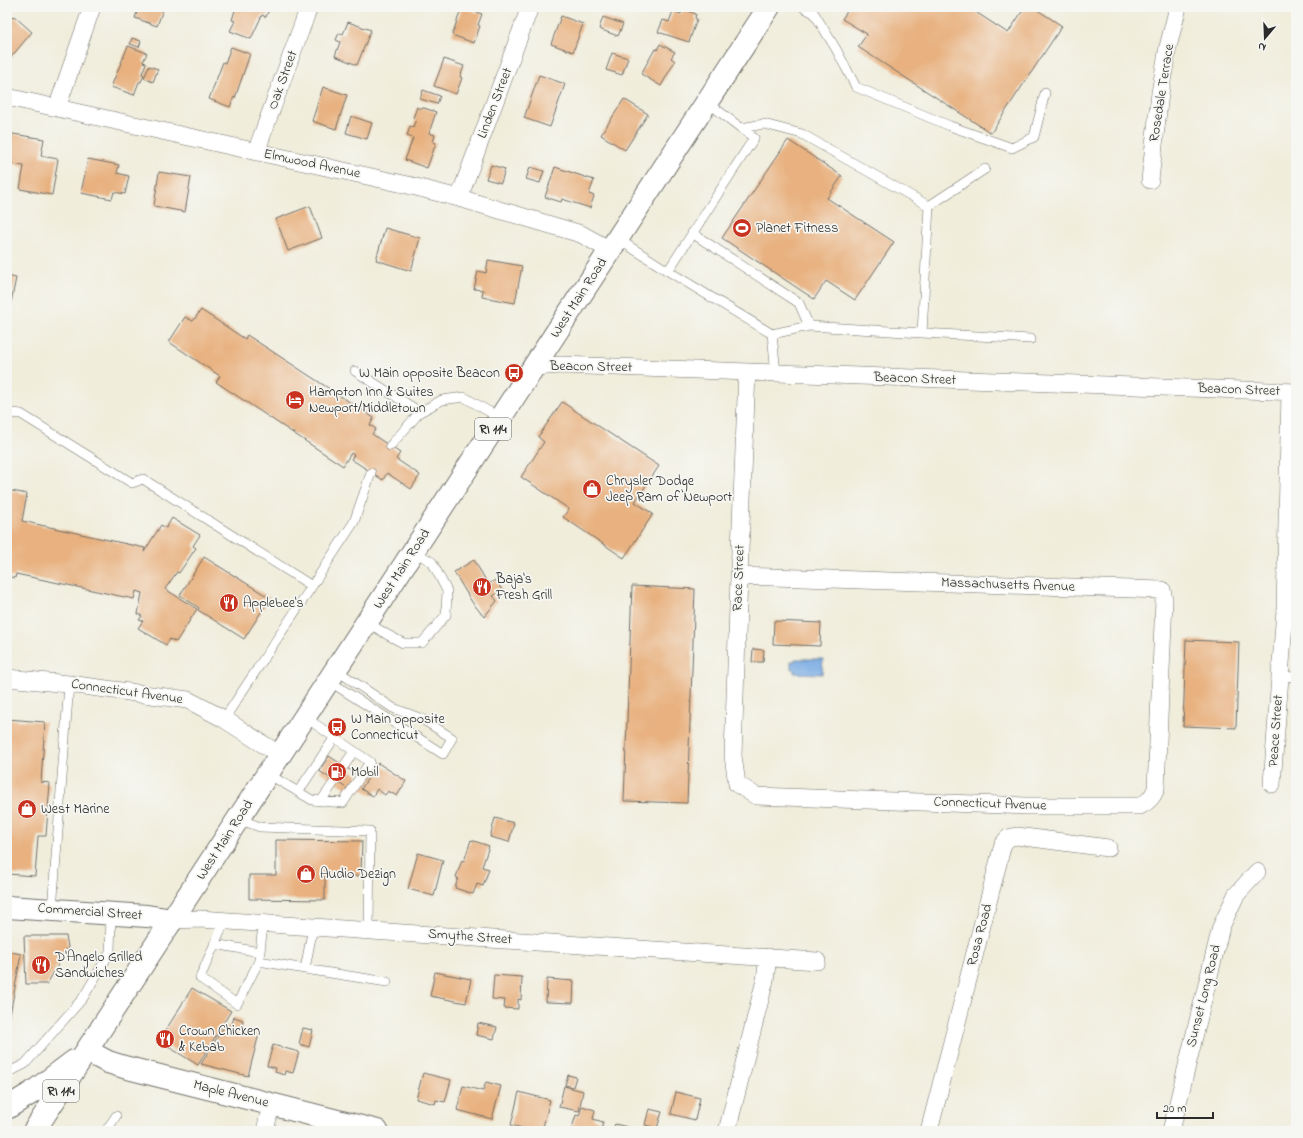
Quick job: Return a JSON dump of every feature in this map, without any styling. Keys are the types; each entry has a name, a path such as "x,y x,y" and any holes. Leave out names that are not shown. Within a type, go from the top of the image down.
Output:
{"main road":[{"name":"West Main Road","path":"34,1131 769,7"},
{"name":"Commercial Street","path":"7,907 147,916 173,920"},
{"name":"Maple Avenue","path":"87,1050 108,1062 124,1068 377,1131"},
{"path":"7,1108 33,1092 87,1050"}],"street":[{"path":"56,108 92,7"},
{"name":"Oak Street","path":"256,152 309,7"},
{"name":"Linden Street","path":"459,198 530,7"},
{"name":"Rosedale Terrace","path":"1150,180 1160,93 1168,47 1178,7"},
{"name":"Elmwood Avenue","path":"7,97 408,185 459,198 614,245"},
{"name":"Beacon Street","path":"534,367 561,365 1293,392"},
{"name":"Race Street","path":"737,784 734,756 747,372"},
{"name":"Peace Street","path":"1272,784 1288,677 1285,610 1293,392"},
{"name":"Massachusetts Avenue","path":"739,576 1162,590 1164,600 1159,706"},
{"name":"Connecticut Avenue","path":"7,678 69,684 188,700 224,719 280,755"},
{"name":"Connecticut Avenue","path":"737,784 756,796 1027,806 1140,806 1150,801 1156,789 1159,706"},
{"name":"Rosa Road","path":"929,1131 1003,844 1008,838 1017,836 1108,848"},
{"name":"Sunset Long Road","path":"1171,1131 1221,927 1236,895 1257,872"},
{"name":"Smythe Street","path":"173,920 200,919 224,922 369,930 817,961"},
{"path":"727,1131 765,980 768,958"},
{"path":"265,1131 271,1105"}],"lane":[{"path":"803,7 814,13 836,49 856,87 957,129 1012,148 1034,138 1045,93"},
{"path":"668,271 754,138 707,102"},
{"path":"741,128 764,124 802,134 929,206"},
{"path":"929,206 986,169"},
{"path":"922,333 929,206"},
{"path":"692,233 800,303 809,326"},
{"path":"614,245 668,271 772,334 809,326 1032,339"},
{"path":"772,334 776,373"},
{"path":"355,371 420,412"},
{"path":"390,446 420,412 442,400 464,397 500,418"},
{"path":"7,418 13,413 21,414 132,483 143,480 312,586"},
{"path":"224,719 354,522 372,473"},
{"path":"367,622 403,643 422,643 446,614 447,591 432,562 414,551"},
{"path":"332,676 393,708 422,719 452,738 443,754 332,676"},
{"path":"52,910 69,684"},
{"path":"268,774 312,800 343,803 370,762 305,717"},
{"path":"298,792 335,737"},
{"path":"344,766 354,751"},
{"path":"321,801 335,781"},
{"path":"239,819 260,827 370,831 369,930"},
{"path":"7,1073 25,1064 83,998 110,952 111,914"},
{"path":"224,922 200,978 237,1004 259,957 262,924"},
{"path":"305,969 313,927"},
{"path":"214,944 305,969 387,982"},
{"path":"106,1131 116,1116"}],"water":[{"path":"795,659 823,659 822,674 794,673 794,669 791,669 791,661 795,661"}],"building":[{"path":"139,7 164,7 157,26 135,18"},
{"path":"236,7 270,7 266,17 262,15 251,39 230,31 235,21 232,20"},
{"path":"462,7 482,14 478,25 480,26 474,43 452,35"},
{"path":"850,7 968,7 1008,33 1025,7 1033,7 1062,26 991,133 858,47 867,34 842,19"},
{"path":"683,9 696,14 695,18 697,19 689,42 658,32 663,20 669,22 673,11 681,14"},
{"path":"14,16 32,32 7,62 7,23"},
{"path":"561,16 583,24 573,52 551,44"},
{"path":"603,17 623,24 618,36 599,29"},
{"path":"348,22 371,30 357,65 335,56 340,42 336,40 339,33 343,34"},
{"path":"132,38 141,41 139,47 130,44"},
{"path":"660,44 675,52 671,58 675,61 661,86 641,74 655,49 657,50"},
{"path":"128,46 147,53 143,62 146,63 142,74 144,75 141,82 139,82 134,95 111,87"},
{"path":"231,47 250,54 235,98 234,97 230,107 209,99 223,62 225,63"},
{"path":"612,53 628,58 622,75 606,70"},
{"path":"444,59 464,66 460,77 462,78 456,94 434,86"},
{"path":"149,66 158,69 153,82 144,78"},
{"path":"539,75 565,84 550,127 524,118"},
{"path":"323,87 347,95 336,129 312,121"},
{"path":"423,90 440,96 437,104 420,99"},
{"path":"624,99 648,114 625,150 601,135"},
{"path":"417,107 436,112 429,133 435,135 433,142 436,143 427,168 405,160 413,138 407,136 410,126 413,127 416,119 413,118"},
{"path":"351,116 372,123 367,139 346,133"},
{"path":"7,133 44,139 41,156 58,159 52,195 20,189 24,166 7,163"},
{"path":"788,140 842,176 827,198 894,242 855,300 826,281 814,299 722,238"},
{"path":"88,159 119,165 117,173 129,176 125,194 114,192 112,199 81,193"},
{"path":"491,165 505,169 501,183 486,179"},
{"path":"530,167 544,171 540,183 526,179"},
{"path":"555,167 594,180 589,194 594,196 590,208 562,199 561,202 545,197"},
{"path":"159,172 191,177 185,212 154,206"},
{"path":"310,206 322,238 288,251 276,219"},
{"path":"385,228 420,238 411,271 376,260"},
{"path":"488,260 522,266 515,303 482,297 483,290 474,289 478,271 486,273"},
{"path":"7,276 16,278 8,317 7,317"},
{"name":"Hampton Inn & Suites Newport/Middletown","path":"201,310 245,339 247,335 374,418 370,425 376,429 372,434 400,453 396,459 420,475 411,489 387,473 383,480 351,459 354,455 351,453 343,466 216,382 220,376 169,342 185,317 193,321"},
{"name":"Chrysler Dodge Jeep Ram of Newport","path":"562,402 659,466 635,502 653,514 624,558 563,517 569,509 521,477 544,442 538,437"},
{"path":"7,490 27,494 22,521 145,548 144,552 161,525 166,528 172,518 200,535 193,546 196,548 179,573 177,572 165,589 197,609 176,642 170,639 166,645 138,628 143,621 139,620 142,616 138,614 142,593 136,591 134,599 16,574 15,578 7,576"},
{"name":"Applebee's","path":"204,557 270,598 244,639 198,610 199,608 180,595"},
{"name":"Baja's Fresh Grill","path":"474,560 488,584 496,580 502,590 493,596 497,601 484,617 472,602 454,572"},
{"path":"632,586 695,589 687,803 624,801"},
{"path":"774,621 821,623 820,646 773,644"},
{"path":"1186,640 1239,642 1236,728 1183,726"},
{"path":"753,649 764,650 763,662 752,662"},
{"name":"West Marine","path":"7,719 45,722 41,782 50,783 46,836 38,836 35,876 7,874"},
{"path":"329,756 358,775 348,789 319,771"},
{"path":"378,763 406,781 397,796 388,791 385,795 377,789 373,796 361,789"},
{"path":"495,818 514,823 509,842 490,837"},
{"path":"276,840 362,841 361,876 325,876 325,900 249,899 249,875 276,875"},
{"path":"471,840 489,846 482,867 489,869 483,886 477,884 473,894 455,888 458,878 456,877 462,860 464,861"},
{"path":"418,853 443,860 434,896 408,889"},
{"name":"D'Angelo Grilled Sandwiches","path":"24,936 66,936 68,947 47,984 26,984"},
{"path":"7,951 21,954 8,1026 7,1025"},
{"path":"435,972 471,979 466,1003 430,996"},
{"path":"494,975 522,977 521,1000 518,999 518,1009 504,1008 505,1000 492,999"},
{"path":"547,979 574,981 573,1003 546,1002"},
{"path":"192,988 231,1011 198,1065 159,1041"},
{"path":"234,1017 243,1020 241,1029 259,1034 248,1076 201,1064 225,1025 231,1027"},
{"path":"478,1023 497,1027 494,1039 476,1035"},
{"path":"303,1028 313,1030 309,1047 299,1044"},
{"path":"273,1045 299,1052 293,1073 285,1071 284,1075 275,1072 276,1068 267,1066"},
{"path":"423,1073 451,1080 445,1102 436,1100 435,1104 416,1099"},
{"path":"568,1075 576,1077 573,1087 565,1085"},
{"path":"486,1082 501,1086 492,1119 457,1110 463,1086 483,1091"},
{"path":"564,1086 583,1091 579,1111 559,1107"},
{"path":"519,1092 550,1100 542,1131 535,1131 511,1125"},
{"path":"676,1092 700,1098 695,1120 671,1114"},
{"path":"582,1106 595,1110 593,1119 603,1122 601,1131 571,1131 576,1115 579,1116"},
{"path":"649,1109 662,1112 657,1128 645,1125"},
{"path":"615,1124 640,1130 640,1131 613,1131"}],"place":[{"name":"Planet Fitness","path":"742,228"},
{"name":"W Main opposite Beacon","path":"514,373"},
{"name":"Hampton Inn & Suites Newport/Middletown","path":"295,400"},
{"name":"Chrysler Dodge Jeep Ram of Newport","path":"592,489"},
{"name":"Baja's Fresh Grill","path":"482,587"},
{"name":"Applebee's","path":"229,603"},
{"name":"W Main opposite Connecticut","path":"337,727"},
{"name":"Mobil","path":"337,772"},
{"name":"West Marine","path":"27,809"},
{"name":"Audio Dezign","path":"306,874"},
{"name":"D'Angelo Grilled Sandwiches","path":"41,965"},
{"name":"Crown Chicken & Kebab","path":"165,1039"}]}
